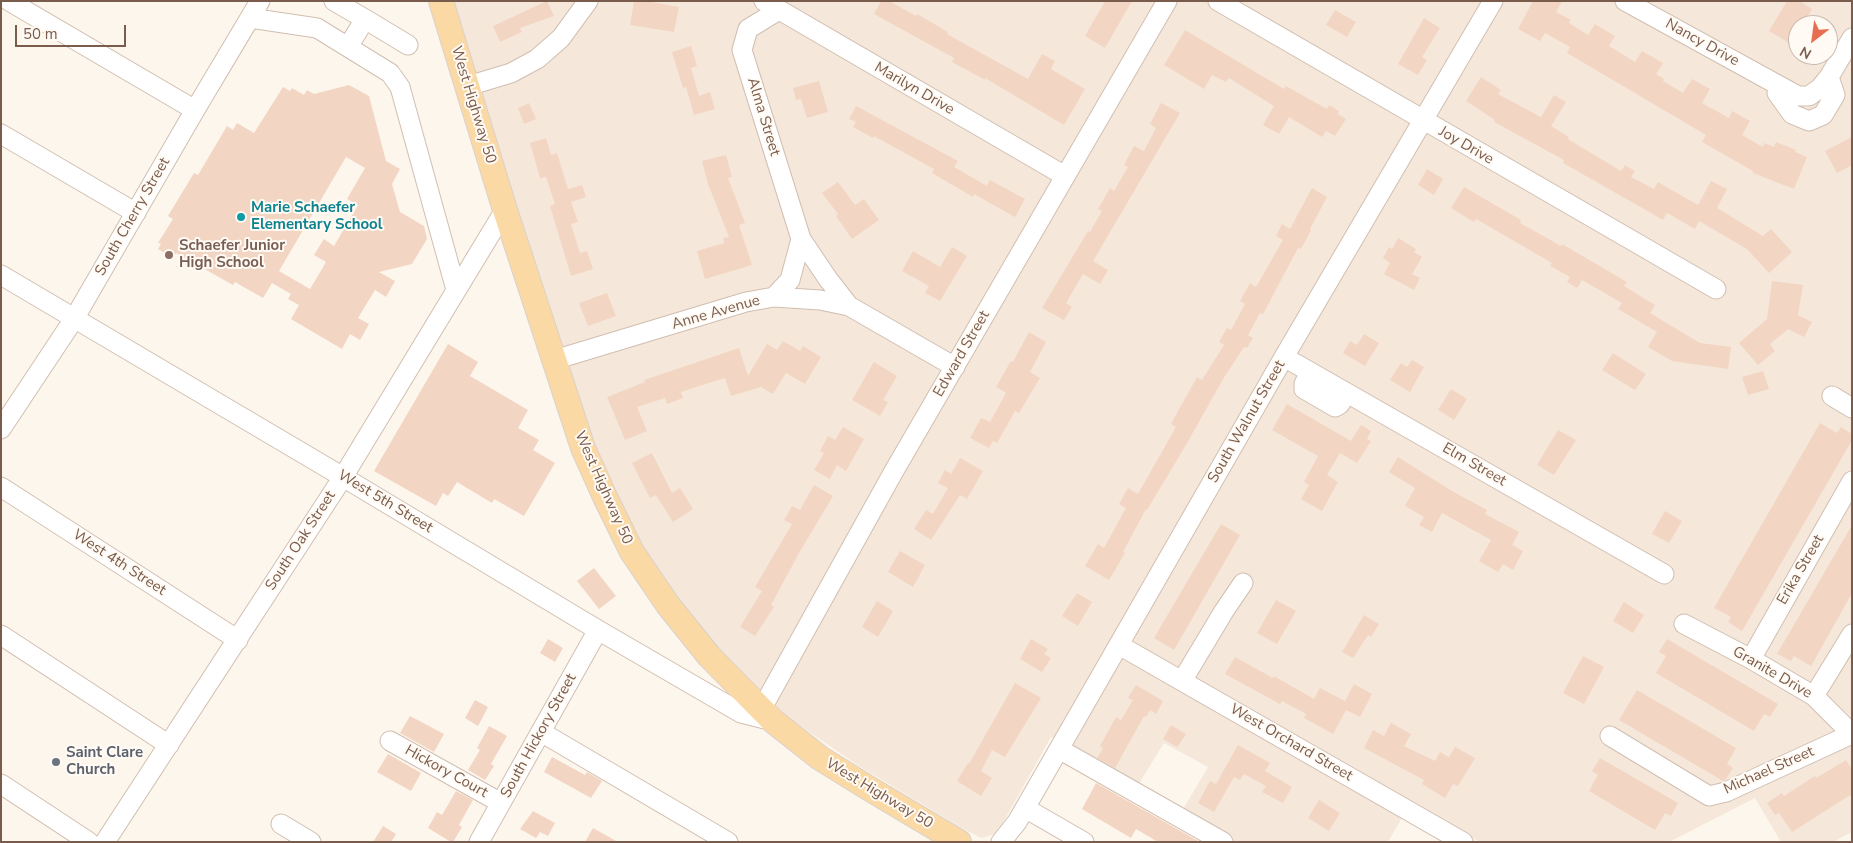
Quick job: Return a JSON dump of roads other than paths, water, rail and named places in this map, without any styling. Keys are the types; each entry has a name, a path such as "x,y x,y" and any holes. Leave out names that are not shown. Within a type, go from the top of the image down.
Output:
{"main road":[{"name":"West Highway 50","path":"442,1 505,210 583,448 632,552 668,604 709,656 767,716 820,758 870,790 960,842"}],"street":[{"path":"9,1 195,110"},
{"path":"334,1 362,12 408,45"},
{"path":"468,86 511,73 537,59 561,38 588,1"},
{"name":"Edward Street","path":"767,716 894,471 1168,1"},
{"name":"Joy Drive","path":"1218,1 1716,288"},
{"name":"South Walnut Street","path":"1001,842 1017,822 1284,357 1493,1"},
{"name":"Nancy Drive","path":"1625,1 1798,96 1809,96 1820,88 1829,77"},
{"path":"255,6 317,28 390,73 400,87 456,290"},
{"name":"South Cherry Street","path":"1,429 74,319 255,6"},
{"name":"Marilyn Drive","path":"771,6 1065,176"},
{"name":"Alma Street","path":"771,6 748,29 742,50 801,239 828,280 849,306"},
{"path":"348,47 362,12"},
{"path":"1778,86 1777,94 1792,114 1809,121 1823,115 1835,95 1829,77 1852,38"},
{"path":"1,134 136,213"},
{"name":"South Oak Street","path":"105,842 343,476 505,210"},
{"path":"774,297 790,280 801,239"},
{"name":"West 5th Street","path":"1,275 741,713 767,716"},
{"name":"Anne Avenue","path":"554,360 746,302 774,297 820,300 849,306 955,367"},
{"name":"Elm Street","path":"1284,357 1664,574"},
{"path":"1832,396 1852,408"},
{"name":"Erika Street","path":"1750,659 1852,481"},
{"name":"West 4th Street","path":"1,487 238,640"},
{"path":"1182,681 1243,583"},
{"name":"Granite Drive","path":"1684,624 1814,696 1852,734"},
{"name":"South Hickory Street","path":"485,840 501,803 598,630"},
{"path":"1814,696 1852,634"},
{"path":"1,635 169,744"},
{"name":"West Orchard Street","path":"1119,645 1463,842"},
{"path":"541,732 728,842"},
{"name":"Michael Street","path":"1610,736 1709,796 1726,792 1852,734"},
{"name":"Hickory Court","path":"390,741 501,803"},
{"path":"1059,749 1223,842"},
{"path":"1,784 89,842"},
{"path":"1025,808 1084,842"},
{"path":"281,824 311,842"}],"place":[{"name":"Marie Schaefer Elementary School","path":"241,217"},
{"name":"Schaefer Junior High School","path":"169,255"},
{"name":"Saint Clare Church","path":"56,762"}]}
